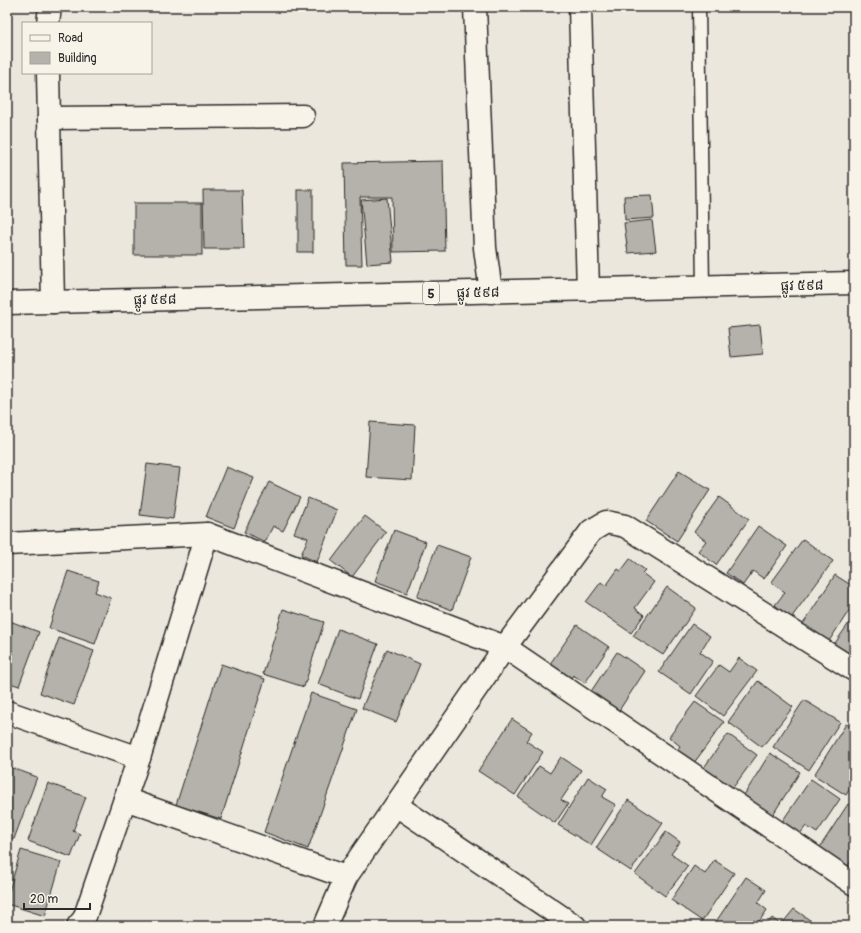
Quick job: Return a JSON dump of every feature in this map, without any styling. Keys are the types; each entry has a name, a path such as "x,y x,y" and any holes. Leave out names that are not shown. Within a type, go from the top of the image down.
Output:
{"street":[{"path":"48,22 50,7"},
{"path":"475,7 485,248 491,292"},
{"path":"580,7 588,290"},
{"path":"48,74 53,302"},
{"path":"49,118 303,116"},
{"name":"ផ្លូវ ៥៩៨","path":"7,303 854,283"},
{"path":"325,926 346,877 505,647 591,531 606,522 625,526 854,670"},
{"path":"78,926 84,919 139,758 207,534"},
{"path":"7,544 207,534 505,647 854,884"},
{"path":"7,712 139,758"},
{"path":"125,799 346,877"},
{"path":"396,805 575,926"}],"lane":[{"path":"699,7 703,287"}],"building":[{"path":"443,161 445,251 393,252 392,197 360,197 362,265 346,265 344,163"},
{"path":"203,190 242,190 244,249 204,249"},
{"path":"298,190 313,190 313,252 298,252"},
{"path":"652,195 654,218 625,220 624,196"},
{"path":"387,198 393,262 367,264 361,200"},
{"path":"134,203 202,203 202,255 134,255"},
{"path":"652,220 656,251 628,253 624,223"},
{"path":"760,325 763,354 731,357 728,328"},
{"path":"370,422 415,425 412,480 366,477"},
{"path":"147,464 180,468 173,519 140,515"},
{"path":"226,467 254,478 234,528 206,517"},
{"path":"679,471 710,490 677,541 646,521"},
{"path":"269,482 300,497 283,531 273,526 265,542 244,532"},
{"path":"719,497 749,519 716,565 698,551 706,541 694,532"},
{"path":"308,498 337,510 317,562 301,555 308,538 294,533"},
{"path":"365,516 386,532 352,577 331,561"},
{"path":"758,526 787,546 764,579 753,571 743,585 726,573"},
{"path":"394,530 426,542 407,593 375,581"},
{"path":"803,539 833,561 791,618 775,605 785,592 771,583"},
{"path":"437,545 471,557 452,610 417,597"},
{"path":"630,559 645,570 642,573 654,582 635,608 644,615 631,633 586,602 601,582 606,586 618,569 621,571"},
{"path":"68,571 99,581 95,592 111,598 95,644 49,628"},
{"path":"835,575 854,587 854,603 829,641 803,624"},
{"path":"667,587 696,608 663,655 633,636"},
{"path":"283,609 324,622 304,687 263,674"},
{"path":"854,616 854,661 833,646"},
{"path":"7,620 39,632 19,686 7,682"},
{"path":"692,624 710,636 700,652 713,661 691,694 659,672"},
{"path":"577,625 609,647 585,683 573,675 569,682 547,668"},
{"path":"338,629 378,644 358,699 318,684"},
{"path":"59,638 94,651 74,705 40,693"},
{"path":"387,649 420,664 396,722 362,708"},
{"path":"617,652 645,671 614,718 586,699"},
{"path":"739,658 757,671 723,716 696,696 719,665 729,672"},
{"path":"221,664 265,679 221,819 176,805"},
{"path":"758,681 793,707 762,747 728,722"},
{"path":"311,693 357,709 308,849 264,832"},
{"path":"804,700 840,722 809,770 773,747"},
{"path":"695,702 724,722 691,767 674,755 680,746 669,737"},
{"path":"512,719 532,732 526,741 543,752 515,795 478,771"},
{"path":"846,724 854,729 854,782 846,795 814,775"},
{"path":"728,734 757,755 729,793 700,773"},
{"path":"770,753 800,772 770,819 741,800"},
{"path":"561,757 581,770 561,800 568,804 555,823 518,797 539,766 550,773"},
{"path":"7,766 37,777 14,839 7,837"},
{"path":"588,777 607,789 602,797 616,805 591,845 558,825"},
{"path":"811,779 840,799 817,833 806,826 797,838 779,826"},
{"path":"48,783 86,797 73,831 80,834 71,857 28,841"},
{"path":"628,800 663,823 631,871 596,848"},
{"path":"848,804 854,808 854,857 846,869 818,850"},
{"path":"666,832 680,842 671,854 688,866 665,896 635,874"},
{"path":"21,850 61,862 45,916 7,904 7,898"},
{"path":"714,860 734,873 702,921 671,900 694,866 705,874"},
{"path":"746,877 766,890 758,903 767,910 756,926 713,926"},
{"path":"794,909 814,923 812,926 766,926 772,918 781,925"}]}
